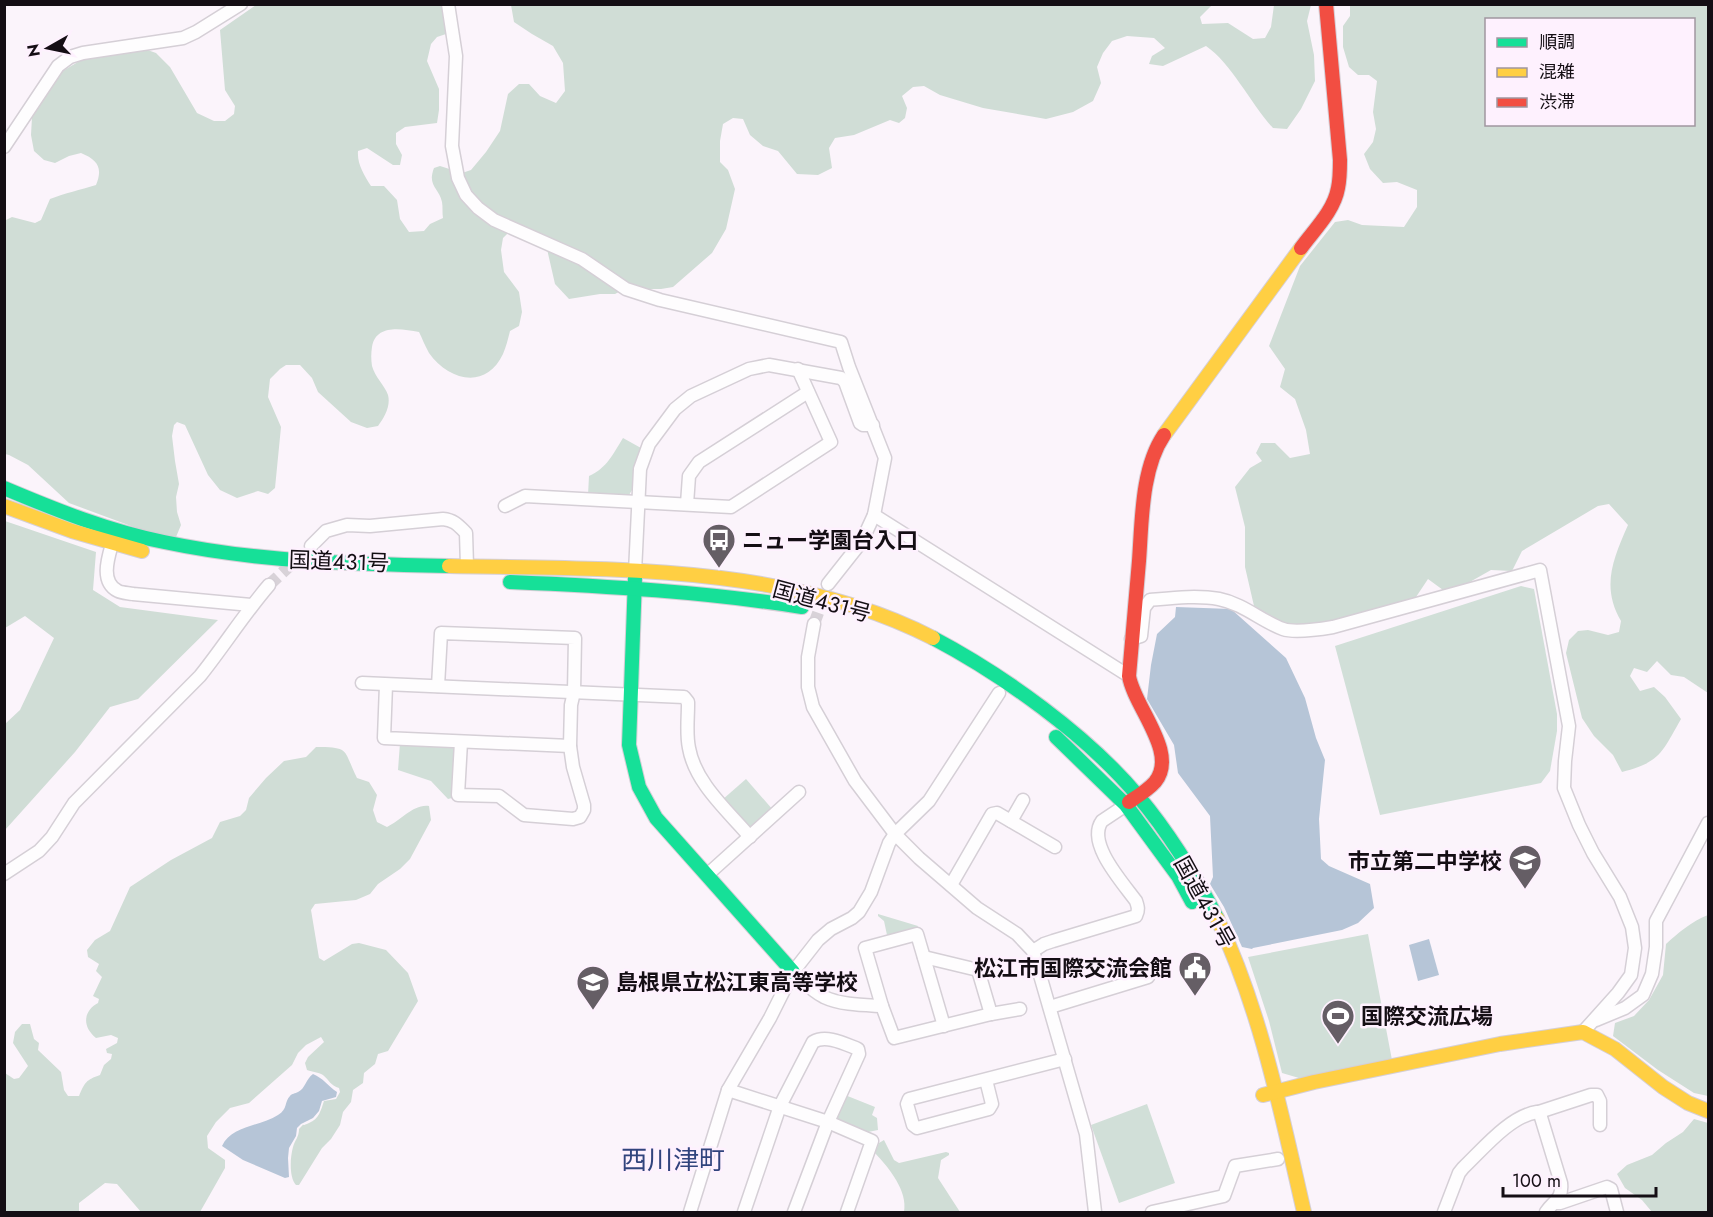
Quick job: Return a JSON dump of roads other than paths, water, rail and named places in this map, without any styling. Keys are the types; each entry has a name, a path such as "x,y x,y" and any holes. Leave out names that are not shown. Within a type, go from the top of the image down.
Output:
{"main road":[{"path":"1126,805 1159,778 1164,758 1131,688 1129,676 1146,482 1151,461 1160,441 1336,197 1339,186 1340,160 1326,4"},
{"name":"国道431号","path":"4,488 90,522 161,542 264,558 635,572 718,578 765,585 819,597 870,612 927,636 965,656 1057,719 1092,749 1138,796 1190,868 1218,920 1239,967 1256,1016 1270,1093 1276,1148 1290,1212"},
{"path":"4,506 112,544 156,555"},
{"name":"国道431号","path":"242,568 326,575 457,580"},
{"path":"635,572 629,745 639,787 656,818 793,972"},
{"name":"国道431号","path":"492,581 635,587 760,600 816,609"},
{"name":"国道431号","path":"908,642 959,666 999,693 1036,720 1082,760 1126,805 1178,876 1200,916"},
{"name":"国道431号","path":"1210,936 1227,973 1270,1093 1304,1212"},
{"path":"1270,1093 1314,1082 1588,1027 1663,1087 1688,1103 1708,1111"}],"street":[{"path":"4,147 58,66 70,57 183,38 241,4"},
{"path":"448,4 456,56 452,146 458,178 466,195 478,208 494,220 582,260 626,290 841,342 885,458 874,515 862,541 828,584"},
{"path":"635,572 640,469 649,444 675,409 691,396 749,369 769,365 798,369 841,378 845,382 860,423 867,426 873,425"},
{"path":"505,506 525,496 731,507 831,442 798,369"},
{"path":"687,504 689,476 699,462 808,392"},
{"path":"874,515 1129,676"},
{"path":"311,546 326,531 347,525 370,526 450,520 457,523 466,533 467,566"},
{"path":"112,544 106,569 112,587 119,591 251,605"},
{"path":"1131,639 1141,636 1144,608 1150,600 1193,597 1221,600 1246,608 1284,629 1316,630 1540,570 1569,726 1564,761 1564,788 1593,854 1620,897 1632,927 1635,948 1631,975 1588,1027"},
{"path":"4,874 39,851 52,837 83,792 200,676 268,585"},
{"path":"814,624 808,657 808,687 813,706 855,781 895,834 919,858 977,908 1017,934 1033,951 1086,1134 1095,1212"},
{"path":"438,686 441,633 575,638 570,747 577,784 584,805 582,814 577,819 525,815 499,796 458,795 461,742"},
{"path":"362,683 681,697 686,699 688,705 689,748 696,770 750,837"},
{"path":"386,685 384,738 570,747"},
{"path":"690,1212 728,1090 770,1018 793,972 818,939 859,912 871,892 895,834 929,801 999,693"},
{"path":"707,875 799,792"},
{"path":"1011,821 1023,800"},
{"path":"1033,951 1053,940 1136,916 1138,912 1136,901 1104,857 1097,834 1102,821 1126,805"},
{"path":"951,885 992,814 997,813 1055,846"},
{"path":"1588,1027 1625,1008 1643,995 1652,974 1656,947 1656,921 1708,823"},
{"path":"944,1026 917,934 866,948 882,1006 894,1038 1020,1009"},
{"path":"924,957 978,970 991,1014"},
{"path":"793,972 825,998 868,1006 882,1006"},
{"path":"1050,1007 1148,977"},
{"path":"744,1212 780,1106 813,1042 824,1039 858,1050 859,1054 828,1122 794,1212"},
{"path":"986,1080 992,1104 989,1109 917,1128 913,1125 907,1104 909,1099 1065,1059"},
{"path":"728,1090 828,1122 872,1141 847,1212"},
{"path":"1444,1212 1459,1173 1516,1120 1530,1113 1597,1095 1600,1101 1600,1125"},
{"path":"1539,1112 1561,1184 1559,1200 1551,1208"},
{"path":"1152,1212 1224,1196 1235,1166 1276,1148"},
{"path":"1551,1208 1607,1186 1611,1189 1617,1212"}],"water":[{"path":"1176,607 1231,609 1286,658 1305,698 1316,738 1325,760 1319,819 1321,859 1329,866 1370,884 1374,908 1358,923 1342,930 1252,949 1242,947 1224,907 1210,884 1213,877 1210,816 1178,773 1174,745 1147,699 1157,634 1175,617"},
{"path":"1429,939 1439,975 1418,981 1409,945"},
{"path":"313,1074 337,1092 336,1097 322,1101 319,1111 313,1118 297,1128 296,1136 289,1148 289,1177 285,1178 243,1160 222,1146 226,1139 239,1130 271,1119 281,1113 290,1096 300,1091"}],"tunnel":[{"path":"269,585 311,546"},
{"path":"814,624 825,594"}],"place":[{"name":"ニュー学園台入口","path":"719,569"},
{"name":"市立第二中学校","path":"1525,890"},
{"name":"松江市国際交流会館","path":"1195,997"},
{"name":"島根県立松江東高等学校","path":"593,1011"},
{"name":"国際交流広場","path":"1338,1045"}],"district":[{"name":"西川津町","path":"673,1160"}]}
